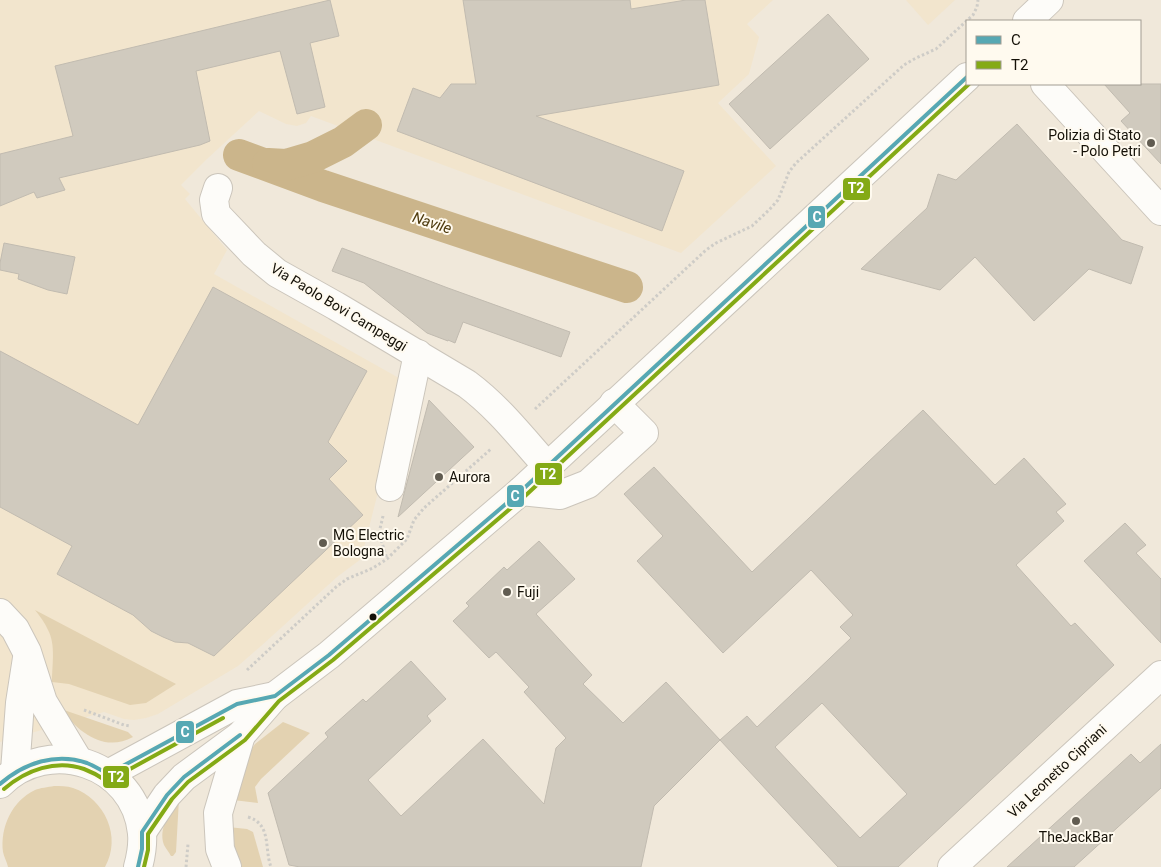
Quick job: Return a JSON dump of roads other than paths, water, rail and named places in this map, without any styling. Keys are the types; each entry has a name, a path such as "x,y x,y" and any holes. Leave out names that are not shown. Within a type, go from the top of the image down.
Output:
{"street":[{"path":"1028,20 1049,0"},
{"path":"159,858 166,795 184,777 241,735 274,696 329,655 521,491 966,77"},
{"path":"1046,85 1161,211"},
{"name":"Via Paolo Bovi Campeggi","path":"218,188 214,200 216,214 254,254 277,273 418,354 480,394 496,408 547,466"},
{"name":"Via Paolo Bovi Campeggi","path":"390,487 418,354"},
{"path":"521,491 560,495 588,484 644,433 614,403"},
{"path":"0,613 15,629 27,652 43,702 78,760"},
{"path":"8,778 27,652"},
{"name":"Via Leonetto Cipriani","path":"952,867 1161,675"},
{"path":"108,774 238,704 274,696"},
{"path":"227,867 220,849 218,813 241,735"},
{"path":"8,778 30,764 62,759 78,760 108,774 131,799 159,858"}],"waterway":[{"path":"268,164 286,165 313,157 343,142 366,125"},
{"name":"Navile","path":"239,155 323,186 627,287"}],"place":[{"name":"Polizia di Stato - Polo Petri","path":"1151,143"},
{"name":"Aurora","path":"439,477"},
{"name":"MG Electric Bologna","path":"323,543"},
{"name":"Fuji","path":"507,592"},
{"name":"TheJackBar","path":"1076,821"}]}
